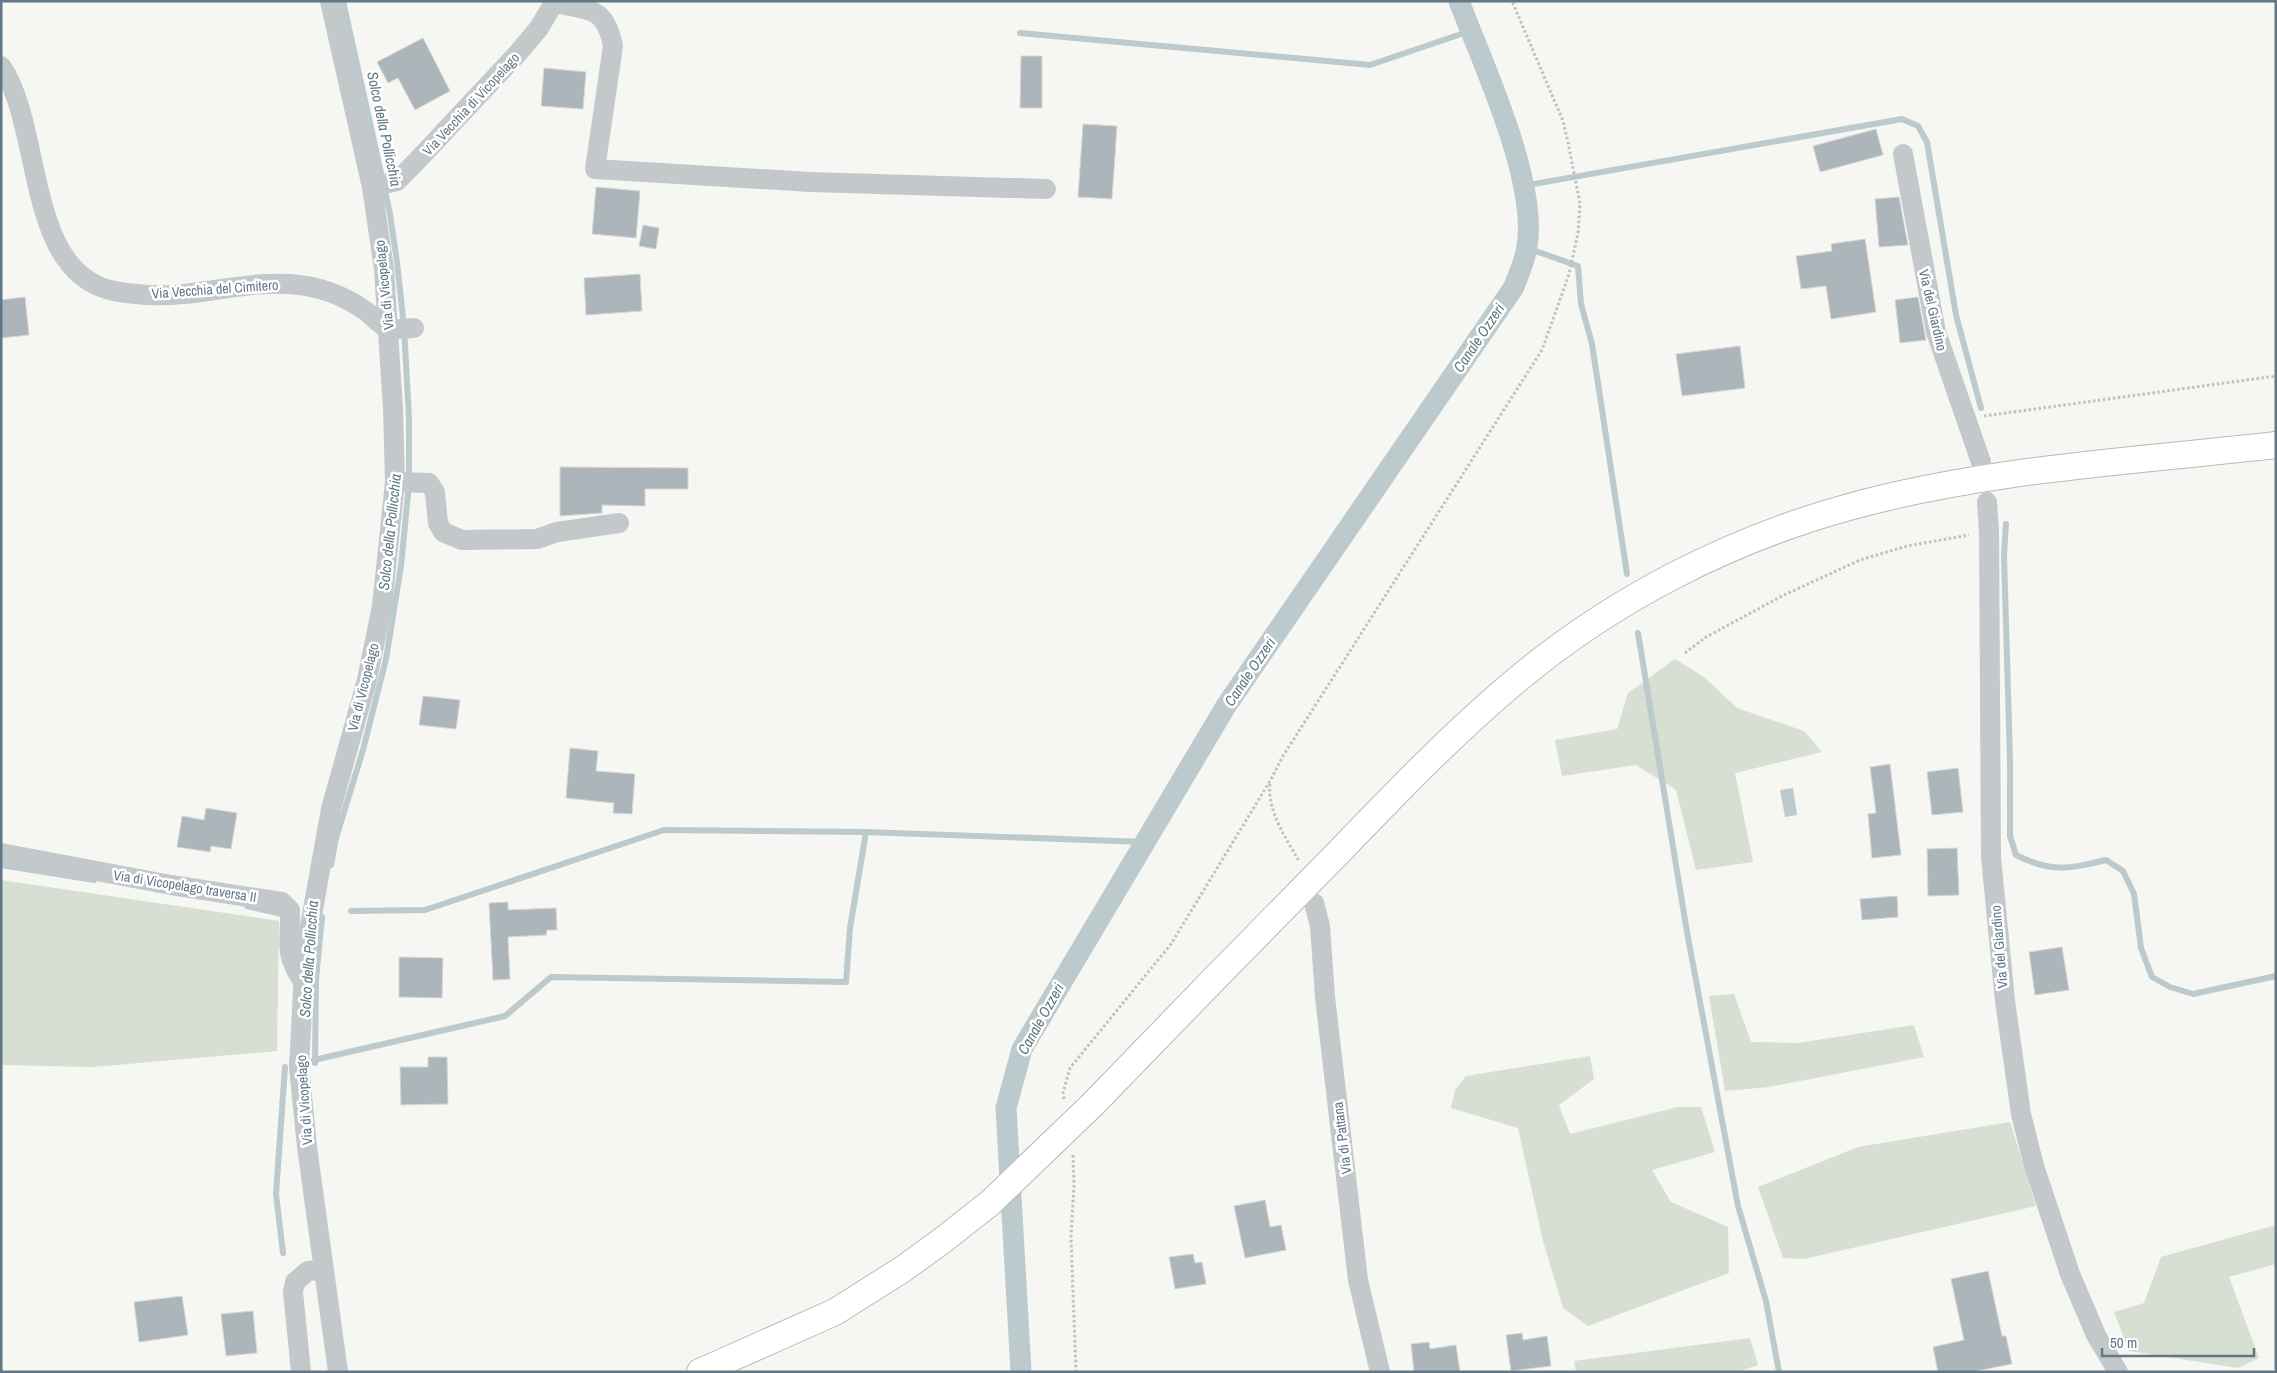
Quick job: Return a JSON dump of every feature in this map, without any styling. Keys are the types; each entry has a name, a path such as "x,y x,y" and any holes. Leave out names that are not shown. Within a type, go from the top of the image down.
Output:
{"main road":[{"path":"700,1372 835,1312 903,1269 990,1203 1093,1104 1269,921 1476,716 1556,649 1643,592 1709,558 1766,535 1849,506 1906,492 2002,477 2276,445"}],"street":[{"name":"Via di Vicopelago","path":"330,1 380,185 384,269 400,328 405,482 367,680 330,809 305,954 299,1066 307,1147 338,1372"},
{"name":"Via Vecchia di Vicopelago","path":"380,185 415,163 519,52 539,28 554,2"},
{"path":"554,2 595,12 604,19 610,32 613,46 595,169 810,182 1046,189"},
{"name":"Via Vecchia del Cimitero","path":"1,66 12,81 20,102 43,210 54,239 70,266 88,280 108,290 148,295 272,284 315,287 341,295 400,328"},
{"name":"Via del Giardino","path":"1903,154 1936,332 1980,462"},
{"path":"405,482 429,483 435,492 438,523 443,532 462,540 537,539 556,532 618,523"},
{"name":"Via del Giardino","path":"1987,502 1989,531 1991,857 2005,1001 2021,1114 2034,1166 2070,1274 2096,1335 2118,1372"},
{"name":"Via di Vicopelago traversa II","path":"1,853 171,885 282,902 290,910 287,949 294,969 303,982"},
{"name":"Via di Pattana","path":"1314,903 1320,926 1325,997 1358,1280 1380,1372"},
{"path":"301,1372 293,1292 295,1282 308,1271 323,1270"}],"path":[{"path":"1299,861 1272,809 1269,794 1270,781 1283,756 1542,350 1569,274 1580,217 1577,187 1563,121 1512,1"},
{"path":"1964,419 2276,376"},
{"path":"1685,653 1706,637 1784,595 1860,560 1907,546 1989,531"}],"shaded area":[{"path":"1675,659 1704,677 1737,708 1804,731 1822,752 1735,773 1753,862 1696,870 1676,790 1636,765 1562,776 1555,740 1617,729 1628,693"},
{"path":"1793,788 1797,815 1785,817 1780,790"},
{"path":"1,880 279,921 277,1051 93,1067 1,1065"},
{"path":"1734,994 1751,1042 1798,1043 1914,1025 1924,1057 1769,1087 1725,1091 1709,996"},
{"path":"1590,1056 1594,1079 1559,1105 1570,1134 1678,1107 1701,1107 1715,1152 1652,1170 1671,1202 1728,1227 1729,1273 1588,1326 1563,1308 1543,1241 1518,1128 1451,1108 1455,1090 1466,1076"},
{"path":"2010,1122 2036,1206 1804,1259 1783,1258 1758,1187 1858,1147"},
{"path":"2276,1225 2276,1264 2229,1277 2259,1358 2238,1368 2129,1351 2114,1312 2144,1303 2161,1257"},
{"path":"1750,1338 1758,1365 1737,1372 1576,1372 1574,1361"}],"building":[{"path":"423,38 450,91 415,110 398,78 388,83 377,62"},
{"path":"1021,56 1042,56 1042,108 1020,108"},
{"path":"544,68 586,72 583,109 541,106"},
{"path":"1083,124 1117,126 1112,199 1078,197"},
{"path":"1876,129 1883,155 1820,172 1813,146"},
{"path":"596,187 640,191 636,238 592,234"},
{"path":"1899,197 1908,245 1879,247 1875,199"},
{"path":"643,225 659,228 656,249 639,246"},
{"path":"1865,239 1876,312 1831,319 1826,286 1801,289 1796,256 1832,251 1831,244"},
{"path":"640,274 642,311 586,315 584,278"},
{"path":"25,297 29,335 1,338 1,300"},
{"path":"1918,297 1926,340 1900,343 1895,300"},
{"path":"1740,346 1745,388 1682,396 1676,354"},
{"path":"560,467 688,468 688,489 645,489 645,506 602,505 602,513 560,516"},
{"path":"423,696 460,700 456,729 419,725"},
{"path":"570,748 598,751 596,771 635,774 632,814 613,813 614,803 566,798"},
{"path":"1890,764 1901,855 1872,858 1868,814 1876,813 1870,767"},
{"path":"1958,768 1963,812 1932,815 1927,772"},
{"path":"206,808 237,813 231,849 211,846 210,852 177,847 182,816 204,820"},
{"path":"1957,848 1959,895 1928,896 1927,849"},
{"path":"1897,896 1898,917 1862,920 1860,899"},
{"path":"508,902 508,910 556,908 557,930 547,930 546,935 508,937 510,979 493,980 489,903"},
{"path":"2062,947 2069,990 2035,995 2029,952"},
{"path":"399,957 443,958 442,998 399,997"},
{"path":"428,1057 447,1057 448,1104 401,1105 400,1067 428,1067"},
{"path":"1265,1200 1270,1227 1281,1225 1286,1250 1245,1258 1234,1206"},
{"path":"1193,1254 1195,1263 1202,1262 1206,1284 1175,1289 1169,1257"},
{"path":"1988,1271 2002,1336 2006,1336 2012,1364 1971,1372 1938,1372 1933,1347 1964,1340 1951,1279"},
{"path":"182,1296 188,1335 139,1342 134,1302"},
{"path":"253,1311 257,1353 226,1356 221,1314"},
{"path":"1522,1333 1523,1340 1547,1336 1551,1366 1511,1371 1506,1335"},
{"path":"1429,1342 1430,1349 1456,1345 1460,1372 1414,1372 1411,1344"}],"waterway":[{"name":"Solco della Pollicchia","path":"331,865 336,838 363,750 386,659 401,566 409,484 409,418 404,327 397,262 390,214 343,1"},
{"name":"Canale Ozzeri","path":"1021,1372 1006,1108 1022,1049 1226,706 1514,287 1523,263 1527,247 1528,220 1517,157 1494,89 1459,1"},
{"path":"1020,33 1370,65 1470,31"},
{"path":"1523,186 1902,119 1918,126 1927,142 1956,315 1981,408"},
{"path":"1527,248 1578,266 1581,304 1592,344 1627,574"},
{"path":"2006,524 2004,555 2010,760 2010,836 2016,855 2040,865 2060,868 2081,866 2106,860 2123,871 2134,894 2141,948 2152,977 2170,987 2193,994 2276,976"},
{"path":"1638,633 1687,932 1738,1206 1766,1301 1779,1372"},
{"path":"351,911 425,910 664,830 866,832 1145,842"},
{"path":"314,1060 505,1016 551,977 846,982 850,928 866,832"},
{"path":"1,865 94,880"},
{"path":"247,906 282,914"},
{"name":"Solco della Pollicchia","path":"315,1063 316,979 322,917"},
{"name":"Solco della Pollicchia","path":"283,1253 276,1194 285,1067"}]}
